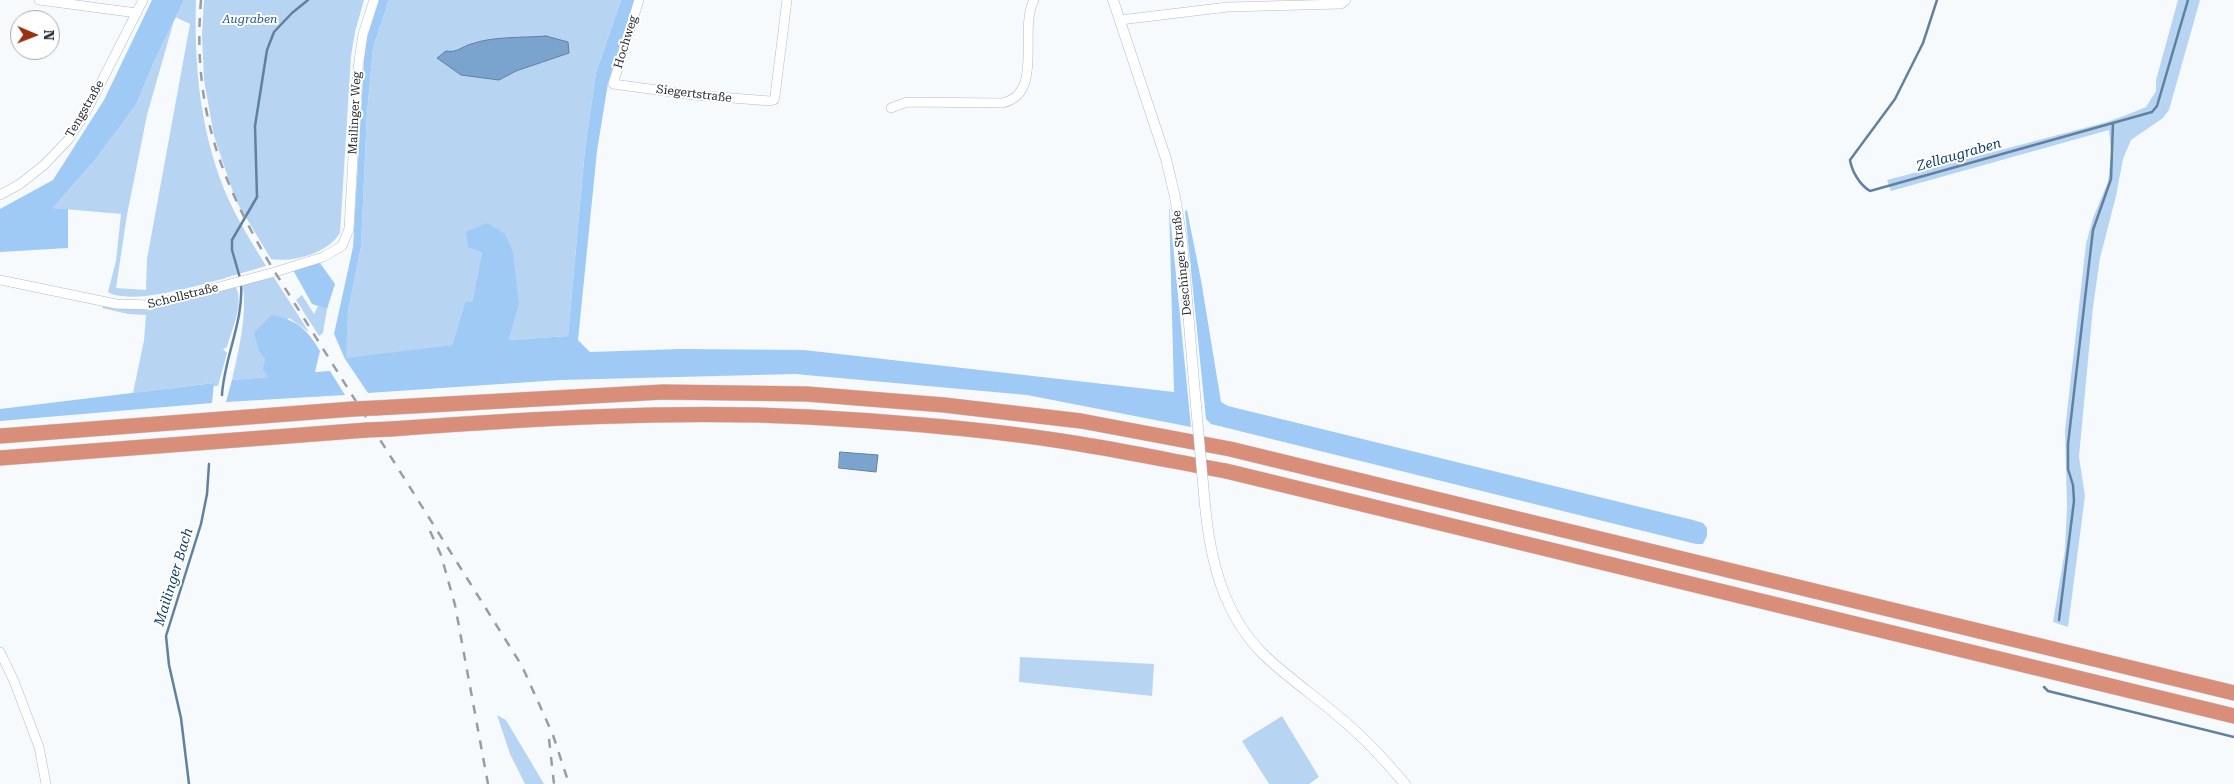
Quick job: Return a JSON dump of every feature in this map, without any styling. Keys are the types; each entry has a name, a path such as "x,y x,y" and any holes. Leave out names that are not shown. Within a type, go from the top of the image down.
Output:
{"highway":[{"path":"0,436 353,409 663,392 797,394 944,404 1081,422 1240,451 2234,693"},
{"path":"0,458 532,418 645,415 806,417 943,427 1079,444 1235,473 2234,716"}],"street":[{"path":"38,0 137,13"},
{"name":"Tengstraße","path":"0,195 32,174 68,140 86,112 143,0"},
{"name":"Mailinger Weg","path":"349,229 358,68 363,34 374,0"},
{"name":"Hochweg","path":"613,84 639,0"},
{"name":"Siegertstraße","path":"613,84 713,97 774,100 787,0"},
{"path":"891,108 907,102 1010,102 1025,86 1028,18 1034,0"},
{"name":"Deschinger Straße","path":"1113,0 1166,159 1175,197 1182,241 1208,540 1216,573 1226,600 1241,626 1262,652 1353,728 1405,784"},
{"path":"1120,20 1228,8 1340,4 1346,0"},
{"name":"Schollstraße","path":"0,280 116,304 137,306 157,304 285,269 334,252 342,246 349,229"},
{"path":"0,652 14,682 39,747 46,784"}],"green space":[{"path":"184,0 196,0 196,48 200,96 209,143 228,199 266,266 209,283 162,294 121,296 108,292 116,261 121,214 53,208 95,160 136,105 174,21 147,115 127,215 116,288 146,290 147,259 190,24 176,17"},
{"name":"Augraben","path":"204,0 364,0 355,32 351,56 340,233 327,246 310,255 300,258 271,259 236,201 214,136 204,80 202,35"},
{"path":"389,0 621,0 596,73 585,149 568,336 509,340 519,305 482,252 472,302 465,302 452,345 345,359 348,311 361,247 367,113 373,48"},
{"path":"2178,0 2200,0 2169,110 2163,118 2131,140 2123,159 2116,196 2100,258 2093,307 2079,457 2085,496 2068,627 2053,622 2065,550 2067,507 2065,430 2086,244 2093,218 2108,182 2111,153 2109,130 1891,191 1887,180 2107,122 2146,107 2156,91 2156,80"},
{"path":"273,276 309,332 289,318 259,351 265,360 268,377 232,380 243,321 243,285"},
{"path":"236,287 239,301 238,309 227,347 223,349 227,353 218,386 213,386 213,383 133,393 144,340 146,315 128,314 102,308 103,306 134,308"},
{"path":"302,295 314,314 318,306 327,309 323,333 319,336 296,300"},
{"path":"1020,657 1154,664 1152,696 1019,682"},
{"path":"497,715 506,720 544,784 525,784 510,754"},
{"path":"1282,716 1319,777 1309,784 1269,784 1242,741"}],"shaded area":[{"path":"152,0 184,0 153,64 136,105 95,160 53,208 68,209 68,248 0,252 0,209 53,180 104,100"},
{"path":"379,0 389,0 373,48 367,113 361,247 348,311 346,358 452,345 465,302 472,302 482,252 468,247 466,232 487,223 505,234 513,252 519,305 509,340 568,336 585,149 596,73 621,0 634,0 608,83 597,151 578,340 590,352 681,349 804,350 1174,392 1169,204 1191,427 1027,395 795,374 560,380 368,393 345,359 334,334 353,247 365,44"},
{"path":"546,36 568,42 569,53 516,71 499,80 461,75 437,58 446,51 456,50 480,41 499,38"},
{"path":"1187,210 1201,280 1221,402 1228,406 1693,520 1703,523 1707,528 1707,536 1703,544 1696,544 1211,424 1206,419 1185,211"},
{"path":"320,263 335,284 327,309 312,304 293,270"},
{"path":"272,315 295,323 306,331 320,351 315,372 330,371 345,395 226,402 232,380 268,377 263,369 265,360 259,351 254,333"},
{"path":"214,383 212,403 0,421 0,409"},
{"path":"840,452 878,455 876,472 839,468"}],"waterway":[{"name":"Mailinger Bach","path":"240,278 232,250 232,240 257,197 255,126 267,50 274,32 308,0"},
{"name":"Zellaugraben","path":"1937,0 1923,43 1895,99 1850,160 1857,178 1870,191 2152,112 2157,106 2188,0"},
{"path":"2059,620 2074,501 2073,485 2068,469 2068,444 2093,230 2111,179 2113,123"},
{"name":"Mailinger Bach","path":"222,395 226,367 240,311 241,283"},
{"name":"Mailinger Bach","path":"189,784 181,718 169,665 166,636 201,524 207,494 209,464"},
{"path":"2044,687 2048,691 2234,737"}],"railway":[{"path":"201,0 199,38 201,74 206,108 214,141 238,205 273,269 522,666 553,735 569,784"},
{"path":"430,531 441,555 455,605 488,784"},
{"path":"549,739 554,784"}]}
